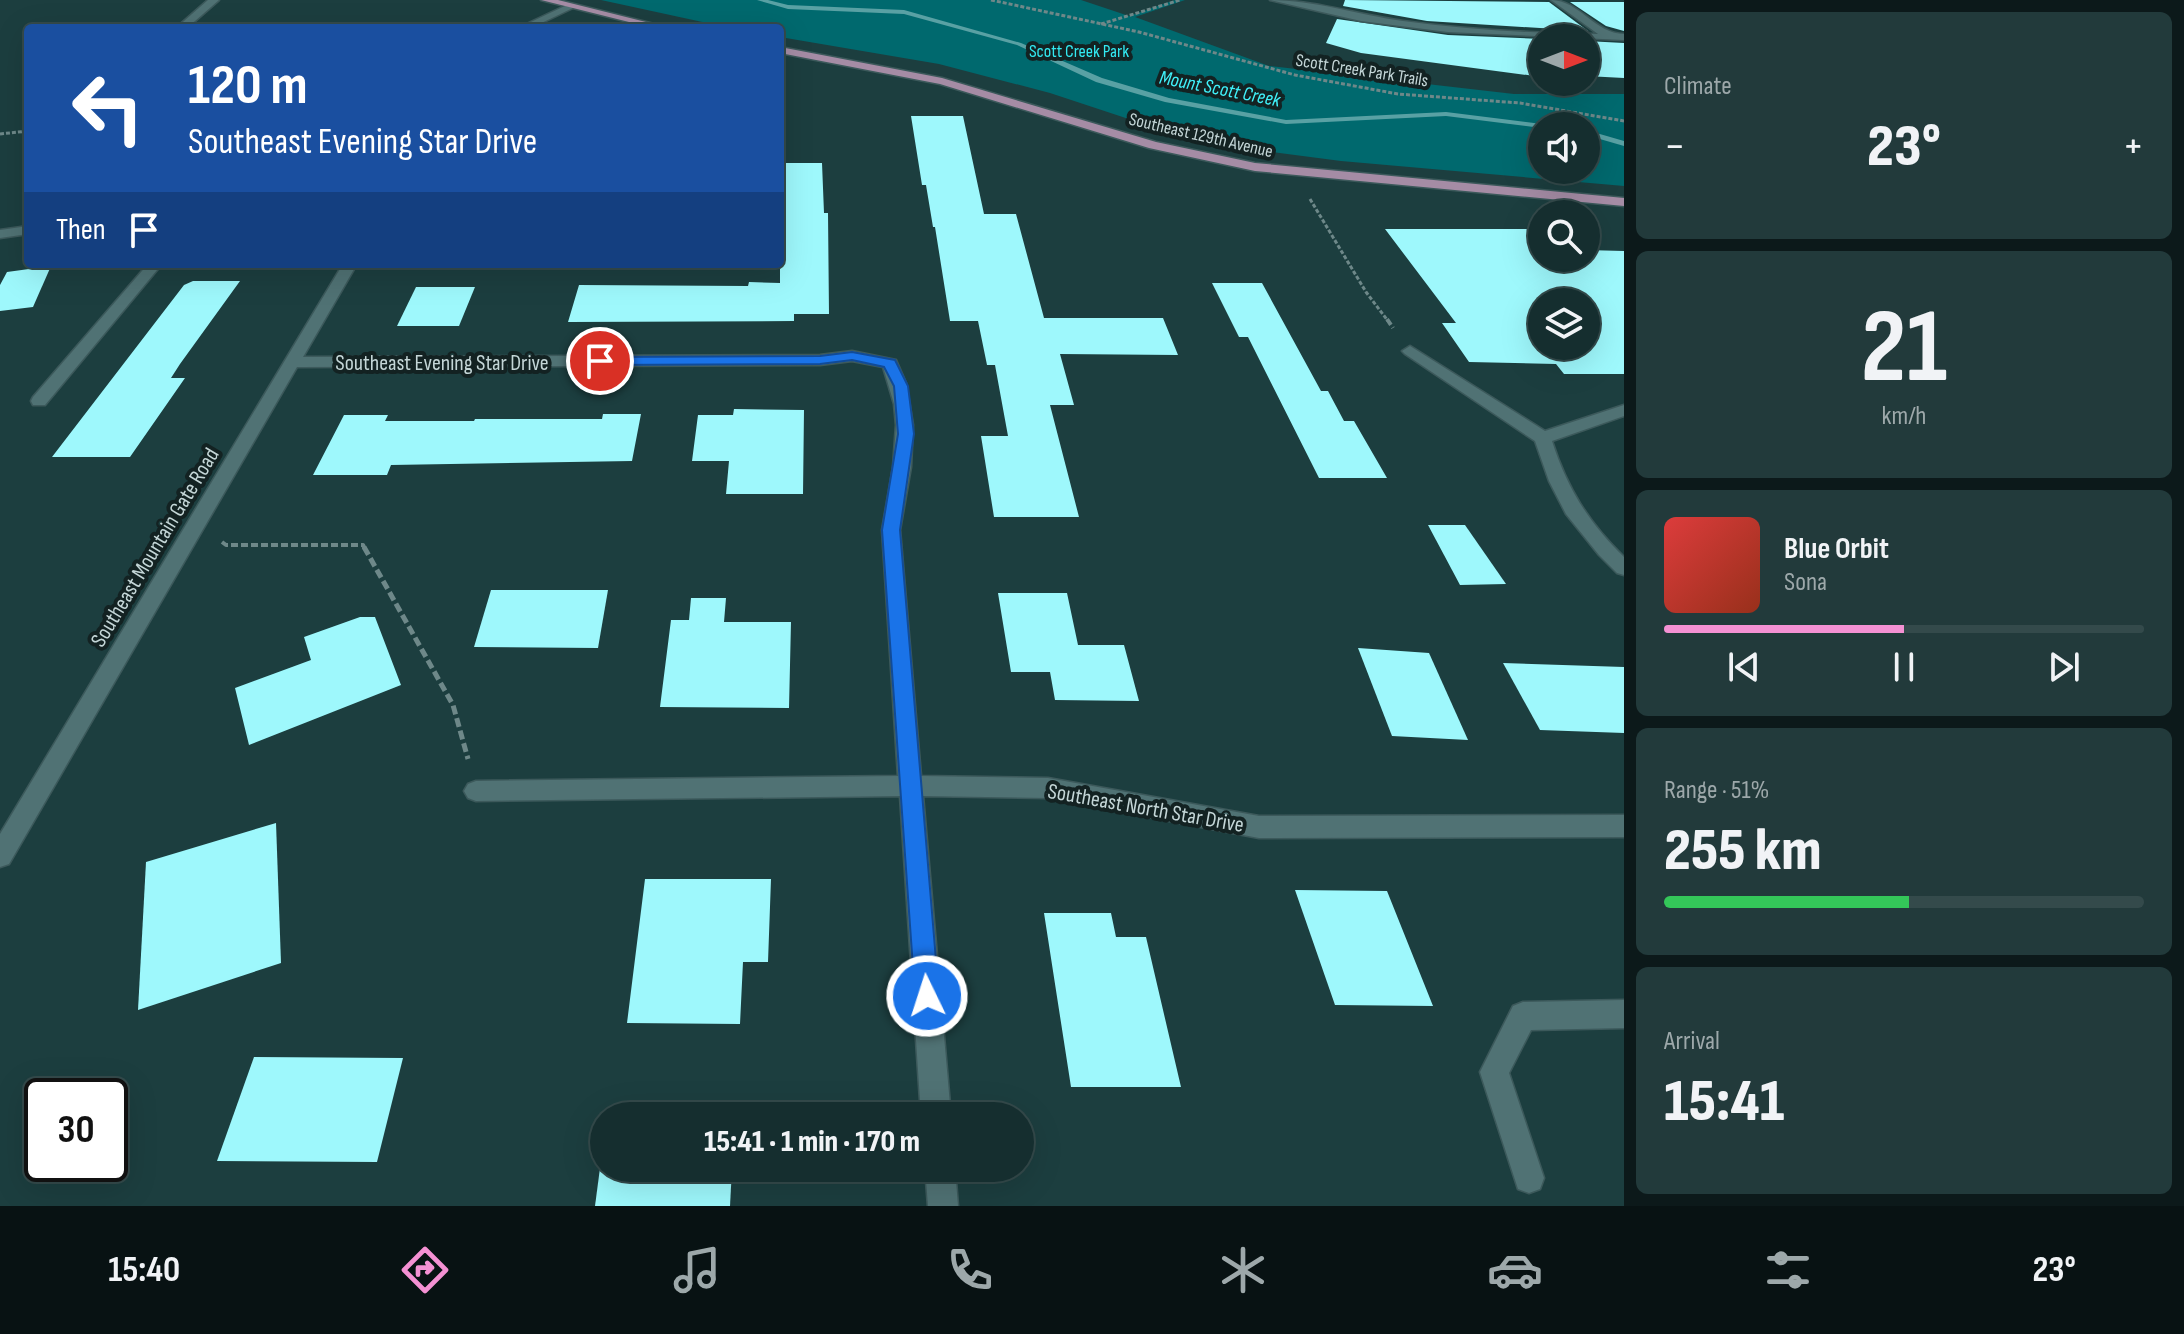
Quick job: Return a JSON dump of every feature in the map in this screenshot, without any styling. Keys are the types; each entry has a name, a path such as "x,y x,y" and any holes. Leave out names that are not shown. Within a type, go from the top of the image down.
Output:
{"main road":[{"path":"546,0 647,24"},
{"name":"Southeast 129th Avenue","path":"784,51 954,84 1140,141 1255,167 1624,202"}],"street":[{"path":"186,24 214,0"},
{"path":"1275,0 1362,19 1470,32 1624,37"},
{"path":"1556,0 1609,37"},
{"path":"532,24 570,7"},
{"path":"0,234 24,231"},
{"path":"39,401 152,268"},
{"name":"Southeast Mountain Gate Road","path":"0,856 348,268"},
{"path":"1410,351 1543,438 1560,488 1600,544 1624,568"},
{"name":"Southeast Evening Star Drive","path":"292,362 820,360 852,356 890,363 901,386 906,434 891,530 935,1102"},
{"path":"1543,438 1624,410"},
{"name":"Southeast North Star Drive","path":"476,791 911,786 1048,788 1259,827 1624,826"},
{"path":"1529,1178 1494,1072 1523,1016 1624,1014"},
{"path":"941,1182 943,1206"}],"path":[{"name":"Scott Creek Park Trails","path":"991,0 1139,32 1295,75 1398,94 1520,103 1624,121"},
{"name":"Scott Creek Park Trails","path":"1100,24 1180,0"},
{"path":"0,134 24,131"},
{"path":"1309,198 1366,292 1410,351"},
{"path":"195,524 226,545 363,545 453,705 476,791"}],"green space":[{"name":"Scott Creek Park","path":"601,0 1081,0 1129,16 1175,0 1185,0 1135,17 1269,66 1528,96 1624,94 1624,186 1600,184 1600,112 1528,112 1528,178 1341,161 1240,148 1162,130 1050,93 939,64 784,38 784,24 712,24"}],"building":[{"path":"1345,0 1549,2 1579,24 1528,24 1528,27 1427,21 1343,6"},
{"path":"1570,2 1624,2 1624,31 1606,26"},
{"path":"1337,19 1448,35 1528,38 1528,75 1361,53 1326,43"},
{"path":"1600,42 1624,43 1624,78 1600,77"},
{"path":"911,116 963,116 984,214 1016,214 1044,318 1163,318 1178,355 1060,354 1074,405 1050,405 1079,517 994,517 981,436 1008,436 995,365 987,365 978,321 950,321 935,227 926,185 922,185"},
{"path":"784,163 822,163 824,213 828,213 829,314 794,314 794,321 568,322 579,285 748,286 749,282 780,283 780,268 784,268"},
{"path":"1385,229 1528,229 1528,272 1600,272 1600,250 1624,251 1624,374 1564,374 1556,364 1469,362 1442,323 1456,323"},
{"path":"50,268 33,307 0,311 0,285 7,272"},
{"path":"193,281 240,281 171,378 185,378 130,457 52,457 184,285"},
{"path":"1212,283 1262,283 1321,391 1328,391 1344,421 1354,421 1387,478 1319,478 1248,337 1239,337"},
{"path":"416,287 475,287 459,326 397,326"},
{"path":"734,409 804,410 803,494 726,494 729,461 692,461 698,415 733,415"},
{"path":"603,414 641,414 632,461 391,465 387,475 313,475 344,415 388,415 385,421 474,421 602,419"},
{"path":"1428,525 1465,525 1506,584 1460,585"},
{"path":"491,590 608,590 598,648 474,647"},
{"path":"998,593 1067,593 1078,645 1124,645 1139,701 1055,700 1050,672 1011,672"},
{"path":"691,598 726,598 724,622 791,622 789,708 660,707 671,620 689,620"},
{"path":"360,617 375,617 401,685 249,745 235,688 311,660 304,637"},
{"path":"1358,648 1429,653 1468,740 1392,736"},
{"path":"1503,663 1624,667 1624,733 1540,730"},
{"path":"276,823 281,963 138,1010 146,862"},
{"path":"645,879 771,879 768,962 743,962 740,1024 627,1023"},
{"path":"1295,890 1387,891 1433,1006 1335,1005"},
{"path":"1044,913 1111,913 1116,937 1146,937 1181,1087 1071,1087"},
{"path":"254,1057 403,1058 377,1162 217,1161"},
{"path":"598,1182 731,1182 730,1206 595,1206"}],"waterway":[{"name":"Mount Scott Creek","path":"760,0 788,7 904,12 1019,44 1099,80 1168,100 1286,122 1446,114 1528,124"},
{"name":"Mount Scott Creek","path":"1600,136 1624,144"}],"route":[{"path":"600,361 820,360 852,356 890,363 901,386 906,434 891,530 927,996"}]}
